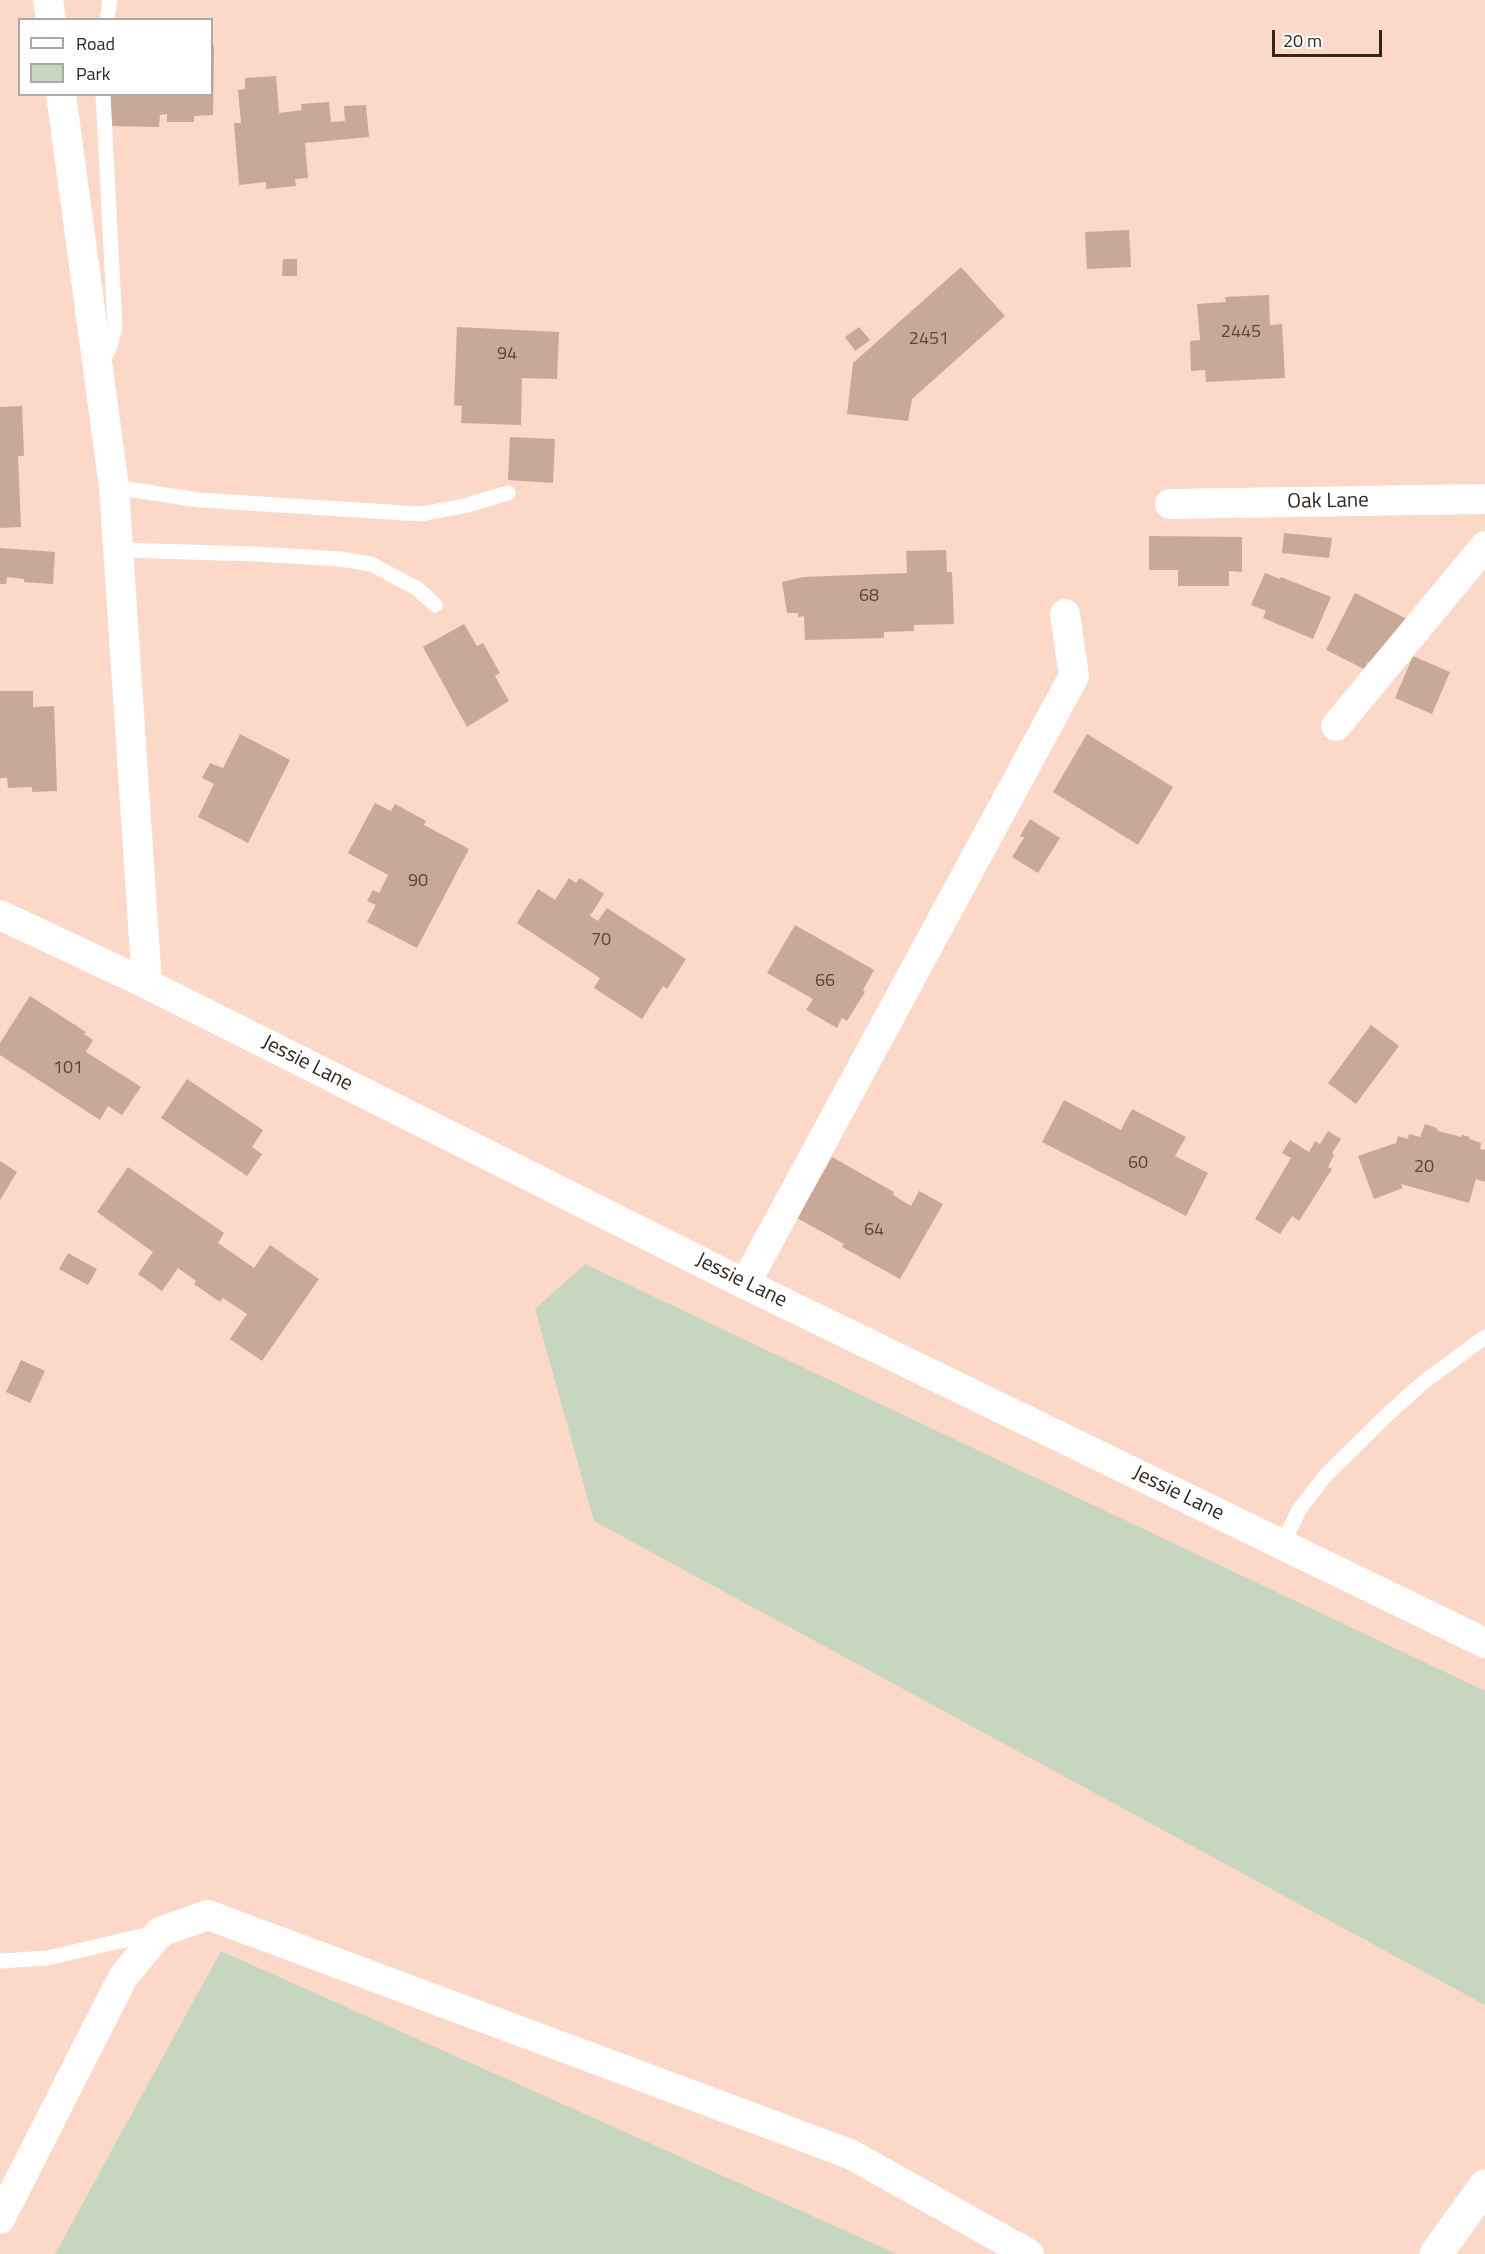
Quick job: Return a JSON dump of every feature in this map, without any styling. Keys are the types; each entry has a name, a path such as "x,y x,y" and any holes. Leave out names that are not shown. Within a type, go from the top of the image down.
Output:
{"main road":[{"path":"1436,2254 1485,2186"}],"street":[{"path":"48,0 51,18"},
{"path":"61,96 114,487 147,984"},
{"name":"Oak Lane","path":"1170,504 1485,499"},
{"path":"1336,726 1485,546"},
{"path":"745,1284 1074,676 1065,614"},
{"name":"Jessie Lane","path":"0,915 147,984 745,1284 1485,1643"},
{"path":"0,2219 123,1977 160,1932 208,1915 850,2154 1029,2254"}],"lane":[{"path":"107,18 110,0"},
{"path":"98,368 109,349 115,327 103,96"},
{"path":"114,487 200,500 421,514 464,507 508,493"},
{"path":"118,550 257,554 340,559 371,564 418,590 435,604"},
{"path":"1282,1545 1299,1510 1325,1476 1425,1381 1485,1336"},
{"path":"0,1961 48,1958 160,1932"}],"green space":[{"path":"585,1264 1485,1691 1485,2005 594,1521 535,1309"},
{"path":"221,1951 897,2254 55,2254"}],"building":[{"path":"214,46 213,115 194,116 194,122 167,122 167,114 160,115 159,127 109,126 110,96 213,96"},
{"path":"276,76 279,113 302,110 301,104 329,102 331,122 345,121 344,106 366,105 369,137 305,143 308,178 295,179 296,186 266,189 266,182 239,185 234,123 241,123 238,90 245,89 245,78"},
{"path":"1129,230 1131,267 1087,269 1085,232"},
{"path":"283,259 297,259 297,276 282,276"},
{"path":"961,267 1005,316 912,399 908,421 847,414 853,363"},
{"path":"1269,295 1270,325 1282,324 1285,378 1206,382 1205,370 1191,371 1190,341 1200,340 1197,304 1226,302 1225,297"},
{"path":"457,327 559,332 557,379 522,378 521,425 461,423 462,406 454,405"},
{"path":"859,327 870,340 855,351 845,337"},
{"path":"22,406 24,456 18,456 21,527 0,528 0,407"},
{"path":"510,437 555,439 553,483 508,480"},
{"path":"1284,533 1332,538 1329,558 1282,553"},
{"path":"1149,536 1242,537 1242,572 1229,571 1229,586 1178,586 1178,570 1149,570"},
{"path":"0,548 55,552 53,584 24,582 24,579 7,577 6,584 0,584"},
{"path":"946,550 947,572 952,572 954,624 914,625 914,631 884,632 884,638 805,640 804,616 798,617 798,613 787,613 782,582 803,577 907,573 906,551"},
{"path":"1265,573 1331,597 1313,639 1263,618 1266,611 1251,605"},
{"path":"1355,593 1407,619 1380,668 1368,662 1364,669 1326,650"},
{"path":"464,624 477,646 483,643 500,673 495,676 509,701 467,727 423,647"},
{"path":"1413,656 1450,672 1432,714 1395,698"},
{"path":"0,691 33,691 33,707 54,706 57,791 32,792 32,787 8,788 7,778 0,778"},
{"path":"240,734 290,760 248,843 198,817 214,784 202,778 210,763 223,768"},
{"path":"1087,734 1173,787 1138,845 1053,792"},
{"path":"375,803 391,811 395,804 426,821 424,825 469,849 417,948 367,922 376,905 367,901 373,890 379,893 388,875 348,853"},
{"path":"1030,819 1060,838 1038,873 1012,857 1024,838 1020,836"},
{"path":"569,878 576,883 580,878 604,894 590,916 598,921 607,908 686,959 667,989 663,986 642,1019 594,988 600,978 517,923 538,889 555,900"},
{"path":"795,925 874,970 863,990 865,992 847,1021 842,1018 837,1028 806,1010 813,999 767,973"},
{"path":"30,996 86,1032 84,1034 93,1040 86,1052 141,1087 122,1115 108,1106 100,1120 0,1055 0,1043"},
{"path":"1371,1025 1399,1046 1356,1104 1328,1083"},
{"path":"187,1079 263,1130 252,1147 262,1154 247,1176 161,1118"},
{"path":"1064,1100 1121,1130 1132,1109 1186,1137 1175,1156 1208,1173 1186,1216 1042,1142"},
{"path":"1425,1124 1437,1128 1438,1131 1470,1137 1469,1139 1481,1143 1480,1149 1485,1150 1485,1182 1476,1179 1469,1203 1401,1184 1403,1188 1374,1199 1358,1156 1396,1143 1398,1136 1408,1139 1409,1134 1420,1137"},
{"path":"1328,1131 1341,1139 1332,1153 1334,1155 1328,1167 1332,1169 1299,1221 1292,1216 1280,1234 1255,1219 1291,1158 1282,1153 1290,1140 1309,1152 1315,1141 1320,1144"},
{"path":"832,1157 894,1192 893,1195 911,1206 919,1191 943,1204 900,1279 842,1247 844,1244 797,1218"},
{"path":"0,1161 17,1172 0,1200"},
{"path":"128,1167 224,1233 218,1243 254,1268 270,1245 319,1279 262,1361 230,1339 247,1314 223,1298 220,1302 194,1284 196,1281 178,1268 162,1291 138,1274 153,1252 97,1212"},
{"path":"68,1253 97,1269 88,1285 59,1269"},
{"path":"21,1360 45,1371 30,1403 6,1392"}]}
